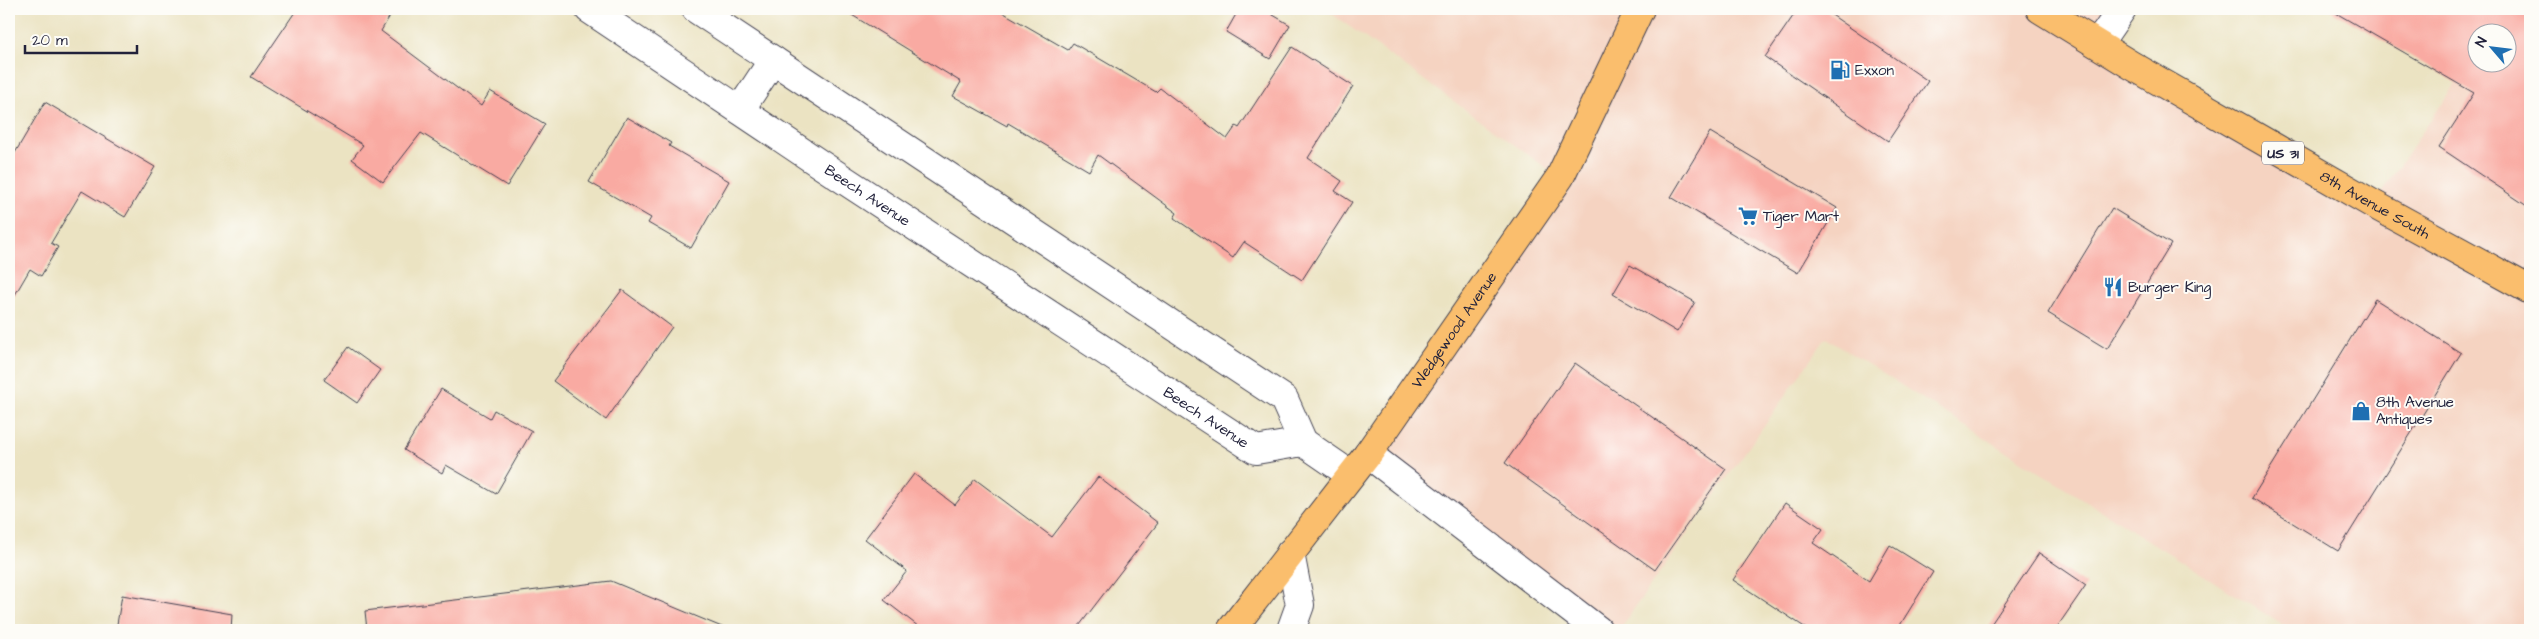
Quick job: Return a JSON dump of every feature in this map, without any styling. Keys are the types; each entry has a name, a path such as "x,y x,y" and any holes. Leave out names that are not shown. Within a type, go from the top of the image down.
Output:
{"main road":[{"name":"Wedgewood Avenue","path":"1231,630 1368,454 1560,177 1640,9"},
{"name":"8th Avenue South","path":"2040,9 2131,66 2327,178 2530,290"}],"street":[{"name":"Beech Avenue","path":"589,9 1256,450 1303,442"},
{"path":"696,9 1284,399 1303,442 1351,475"},
{"path":"2098,44 2122,9"},
{"path":"740,110 773,60"},
{"path":"1368,454 1598,630"},
{"path":"1290,554 1300,605 1290,630"}],"shaded area":[{"path":"1325,9 2122,9 2098,44 2373,204 2466,69 2466,72 2516,72 2516,22 2498,22 2508,9 2530,9 2530,630 2291,630 1826,338 1619,630 1598,630 1368,454 1559,177"}],"building":[{"path":"297,9 394,9 381,31 481,106 490,91 545,124 507,186 421,133 383,182 352,159 363,145 251,77"},
{"path":"842,9 997,9 1068,50 1073,43 1156,92 1160,88 1227,139 1236,126 1239,128 1292,47 1353,86 1308,158 1342,181 1335,191 1352,202 1302,280 1244,242 1233,258 1174,218 1177,213 1098,155 1089,171 1008,123 1007,126 953,96 961,82"},
{"path":"1239,9 1263,9 1290,25 1270,59 1226,32"},
{"path":"1798,9 1823,9 1928,81 1888,141 1765,57"},
{"path":"2329,9 2530,9 2530,208 2439,147 2474,93"},
{"path":"45,102 155,167 125,217 82,191 51,243 58,247 41,276 30,269 9,305 9,163"},
{"path":"627,117 671,143 669,146 729,181 691,248 648,223 651,218 589,182"},
{"path":"1710,132 1837,208 1798,273 1671,197"},
{"path":"2112,208 2171,244 2107,349 2048,313"},
{"path":"1630,265 1695,302 1677,332 1613,294"},
{"path":"622,290 672,327 606,420 553,381"},
{"path":"2375,299 2461,353 2338,551 2252,498"},
{"path":"348,347 380,370 357,403 324,380"},
{"path":"1575,363 1726,469 1655,570 1505,463"},
{"path":"441,389 490,418 494,410 532,431 496,494 446,465 442,473 404,450"},
{"path":"914,474 955,505 975,479 1052,537 1098,477 1158,523 1076,630 923,630 884,600 907,571 865,539"},
{"path":"1785,503 1823,529 1813,543 1869,581 1890,545 1933,572 1897,630 1809,630 1733,580"},
{"path":"2039,553 2086,585 2055,630 1987,630"},
{"path":"611,581 729,630 367,630 365,611"},
{"path":"122,595 232,614 231,630 116,630"}],"place":[{"name":"Exxon","path":"1840,70"},
{"name":"Tiger Mart","path":"1748,216"},
{"name":"Burger King","path":"2113,287"},
{"name":"8th Avenue Antiques","path":"2361,411"}]}
